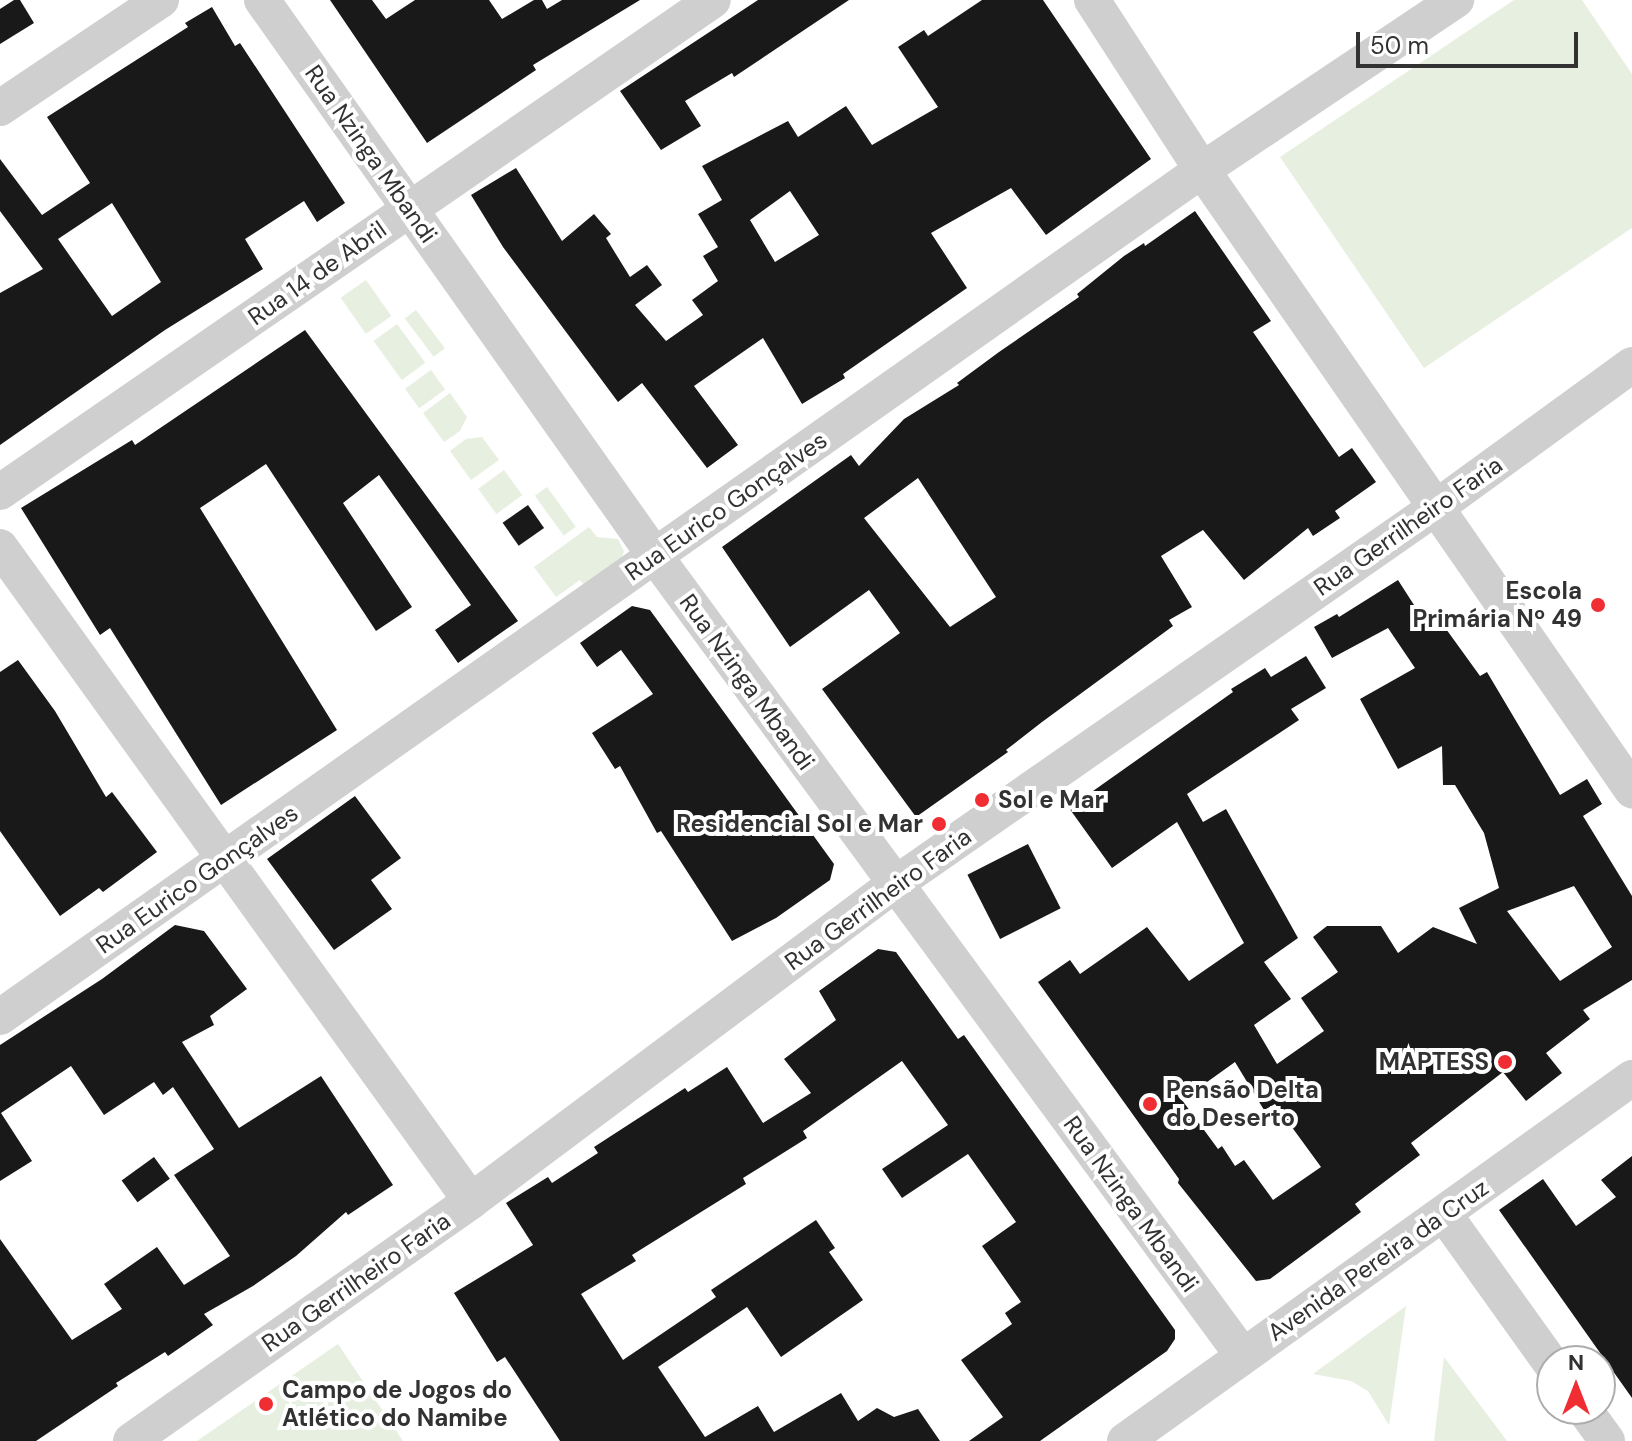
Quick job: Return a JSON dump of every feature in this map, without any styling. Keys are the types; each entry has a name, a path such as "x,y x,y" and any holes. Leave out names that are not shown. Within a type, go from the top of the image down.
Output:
{"street":[{"path":"0,108 161,0"},
{"name":"Rua Nzinga Mbandi","path":"262,0 655,556 1243,1356"},
{"name":"Rua 14 de Abril","path":"0,492 713,0"},
{"path":"1092,0 1202,170 1438,506 1632,790"},
{"name":"Rua Eurico Gonçalves","path":"0,1017 1202,170 1456,0"},
{"name":"Rua Gerrilheiro Faria","path":"131,1441 471,1201 895,884 1438,506 1632,365"},
{"path":"0,547 471,1201"},
{"name":"Avenida Pereira da Cruz","path":"1125,1441 1632,1078"},
{"path":"1444,1214 1538,1345"}],"green space":[{"path":"1514,0 1582,0 1632,74 1632,228 1424,368 1280,157"},
{"path":"366,280 391,316 366,334 341,298"},
{"path":"416,310 445,348 434,357 405,318"},
{"path":"397,324 425,363 402,380 374,341"},
{"path":"431,370 445,389 419,408 405,389"},
{"path":"450,393 467,417 460,431 444,442 423,413"},
{"path":"482,437 499,460 471,480 450,451 466,439"},
{"path":"504,470 522,495 496,514 478,489"},
{"path":"547,487 576,527 564,535 535,496"},
{"path":"589,527 597,537 618,539 624,551 622,557 585,586 580,580 556,597 534,567"},
{"path":"1406,1306 1389,1425 1368,1391 1351,1381 1313,1374"},
{"path":"338,1344 403,1441 197,1441"},
{"path":"1444,1357 1507,1441 1434,1441"}],"building":[{"path":"14,0 20,0 34,23 0,44 0,9"},
{"path":"330,0 372,0 386,19 415,0 489,0 502,19 534,0 542,0 547,9 562,0 640,0 533,65 536,70 427,143"},
{"path":"758,0 849,0 734,77 732,73 685,101 701,126 661,150 620,91"},
{"path":"982,0 1043,0 1151,159 1046,235 1011,188 931,233 967,288 843,374 845,378 802,404 763,338 694,386 738,445 707,468 642,383 618,402 503,247 471,195 516,168 562,241 594,214 611,234 606,238 630,277 647,265 662,285 635,305 666,341 703,315 692,300 718,281 703,256 718,247 698,214 722,200 702,166 788,121 798,137 846,106 872,145 938,107 898,47 924,30 928,36","holes":["790,191 819,235 775,262 750,220"]},
{"path":"212,7 235,46 240,43 345,203 317,222 304,201 245,239 263,269 165,330 0,445 0,293 43,269 0,211 0,159 42,215 90,183 47,117 188,27 185,23","holes":["112,203 161,282 112,316 58,239"]},
{"path":"1195,211 1271,321 1253,332 1339,457 1352,448 1376,482 1335,511 1340,518 1313,536 1308,528 1244,580 1203,530 1161,556 1192,607 1169,620 1173,626 1042,722 1006,750 1008,752 916,817 822,689 900,633 869,590 790,647 722,547 851,455 859,466 904,419 959,385 957,383 999,352 1079,297 1077,294 1124,256 1144,243 1145,246","holes":["918,478 996,597 950,627 864,518"]},
{"path":"305,330 518,621 458,663 435,630 471,605 379,475 343,503 412,607 376,631 266,464 200,508 337,730 221,805 110,628 100,635 21,508 132,440 135,445"},
{"path":"528,505 544,528 519,546 503,523"},
{"path":"1398,580 1430,630 1441,622 1480,676 1487,672 1560,795 1587,779 1602,804 1583,816 1632,896 1632,980 1583,1010 1590,1019 1546,1053 1562,1073 1526,1101 1503,1072 1411,1143 1420,1155 1355,1204 1361,1212 1270,1279 1256,1281 1178,1183 1179,1179 1038,982 1070,960 1080,974 1147,927 1189,981 1244,943 1177,822 1112,868 1069,808 1233,692 1231,689 1265,668 1271,677 1306,656 1326,688 1291,709 1299,720 1187,794 1203,822 1226,809 1298,938 1264,962 1291,999 1254,1025 1277,1064 1324,1031 1301,998 1338,972 1313,937 1327,926 1381,926 1398,953 1433,927 1477,944 1459,908 1499,888 1484,833 1455,785 1443,785 1442,746 1398,769 1360,699 1415,668 1388,628 1332,658 1314,627 1337,614 1339,617","holes":["1574,886 1612,947 1560,981 1507,911","1235,1062 1264,1110 1275,1104 1321,1167 1273,1200 1244,1160 1235,1166 1222,1146 1218,1149 1182,1100"]},
{"path":"632,606 650,610 834,864 830,880 776,918 732,941 661,831 657,833 620,766 615,769 592,733 653,694 621,650 597,667 580,643"},
{"path":"18,660 55,711 106,797 112,792 157,852 103,892 99,888 60,916 0,831 0,672"},
{"path":"355,796 401,858 371,880 392,909 334,950 267,859"},
{"path":"1028,844 1061,908 1000,939 967,875"},
{"path":"175,925 204,931 247,989 210,1016 214,1025 182,1042 239,1128 321,1076 393,1185 348,1215 346,1212 296,1256 253,1286 204,1314 213,1325 168,1356 165,1352 116,1383 118,1386 36,1441 0,1441 0,1239 72,1340 122,1309 104,1284 157,1247 184,1285 230,1256 174,1175 214,1149 173,1087 163,1095 154,1082 104,1115 71,1066 1,1113 32,1161 0,1181 0,1045 102,979"},
{"path":"878,949 896,952 958,1039 964,1035 1175,1330 1175,1339 1167,1351 1040,1441 969,1441 1003,1417 961,1360 1012,1324 1005,1313 1021,1302 982,1246 1016,1222 968,1154 902,1198 882,1169 948,1125 902,1061 803,1131 807,1138 743,1178 746,1184 632,1255 636,1261 581,1294 623,1360 716,1297 711,1290 816,1220 835,1248 829,1252 863,1300 781,1357 747,1307 658,1367 705,1437 758,1406 774,1432 841,1393 858,1421 877,1408 894,1417 918,1409 940,1441 560,1441 505,1357 497,1362 454,1293 533,1245 506,1203 548,1177 552,1183 598,1153 594,1147 685,1088 688,1092 727,1067 763,1123 811,1093 784,1059 836,1020 819,991"},
{"path":"1632,1156 1632,1398 1616,1375 1616,1345 1595,1345 1499,1210 1543,1179 1576,1226 1616,1197 1601,1180"},
{"path":"154,1157 170,1179 138,1202 122,1181"}],"place":[{"name":"Escola Primária Nº 49","path":"1598,605"},
{"name":"Sol e Mar","path":"982,800"},
{"name":"Residencial Sol e Mar","path":"939,824"},
{"name":"MAPTESS","path":"1505,1062"},
{"name":"Pensão Delta do Deserto","path":"1150,1104"},
{"name":"Campo de Jogos do Atlético do Namibe","path":"266,1404"}]}
